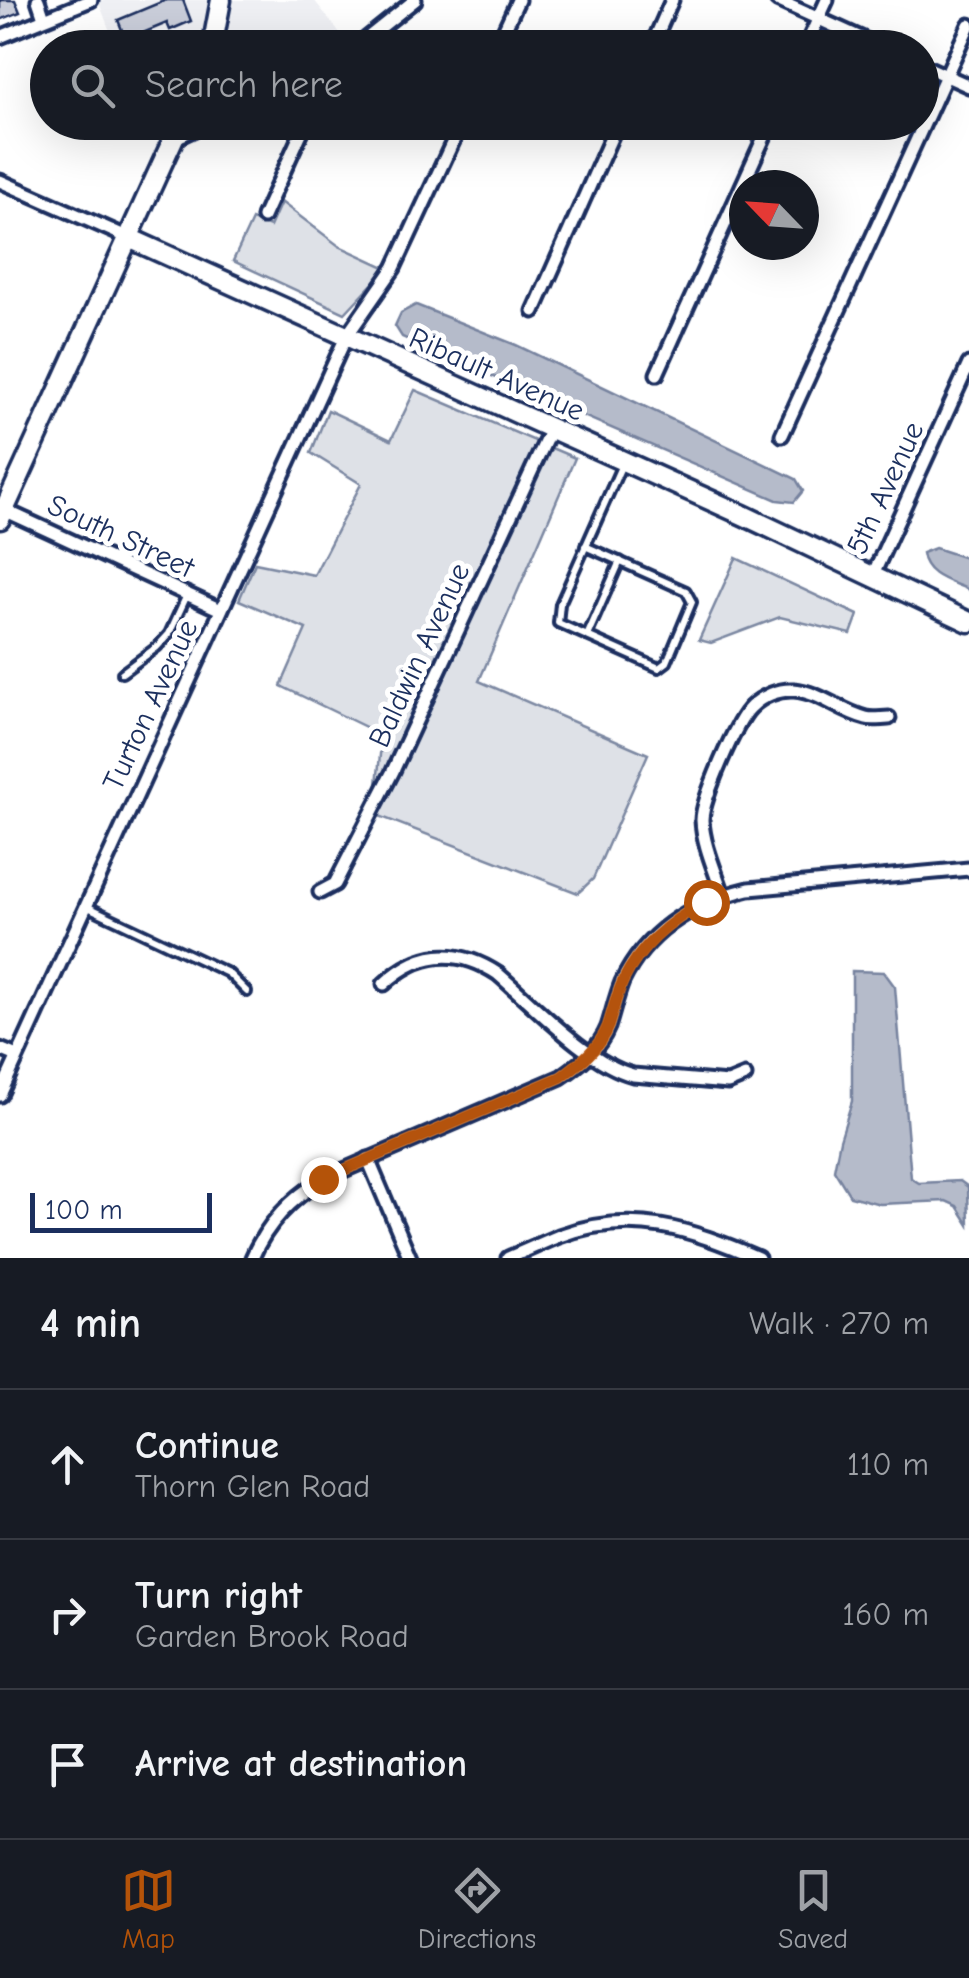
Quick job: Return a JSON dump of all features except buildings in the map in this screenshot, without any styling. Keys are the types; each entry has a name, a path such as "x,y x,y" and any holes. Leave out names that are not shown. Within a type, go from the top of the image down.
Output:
{"street":[{"path":"38,0 44,18"},
{"path":"0,36 91,0"},
{"path":"215,30 221,0"},
{"path":"378,30 416,0"},
{"path":"504,30 518,0"},
{"path":"659,30 672,0"},
{"path":"777,0 843,30"},
{"path":"813,30 827,0"},
{"path":"939,91 969,26"},
{"path":"939,72 969,86"},
{"path":"1,512 173,140"},
{"path":"263,217 298,140"},
{"name":"Turton Avenue","path":"0,1095 346,337 394,268 454,140"},
{"path":"534,310 610,140"},
{"path":"657,374 763,140"},
{"path":"782,435 917,140"},
{"name":"Ribault Avenue","path":"0,181 624,461 969,622"},
{"name":"5th Avenue","path":"872,577 969,364"},
{"name":"Baldwin Avenue","path":"320,892 335,884 384,788 551,429"},
{"name":"South Street","path":"1,512 221,610"},
{"path":"723,895 703,831 702,815 705,799 750,708 765,697 794,690 808,692 868,719 889,718"},
{"path":"252,1258 268,1228 302,1192 323,1179 561,1077 590,1054 606,1030 619,990 636,959 682,914 723,895 749,889 969,869"},
{"path":"384,984 400,968 422,959 466,958 498,974 590,1054 619,1072 728,1083 745,1076"},
{"path":"0,1048 17,1056"},
{"path":"368,1159 410,1258"},
{"path":"508,1258 580,1230 640,1223 674,1226 758,1258"}],"lane":[{"path":"585,546 686,591 692,602 667,662 659,668 558,622 560,604 585,546 624,461"},
{"path":"587,636 620,561"},
{"path":"122,673 170,634 188,594"},
{"path":"85,906 228,973 248,992"}],"shaded area":[{"path":"98,0 214,0 208,30 109,30"},
{"path":"229,0 314,0 338,30 222,30"},
{"path":"281,202 339,246 387,268 345,313 233,261 252,220 270,227"},
{"path":"415,390 575,458 479,681 648,754 593,879 578,893 374,814 382,735 281,686 306,629 239,600 255,563 314,575 361,484 311,453 328,410 391,440"},
{"path":"736,558 858,615 851,634 780,617 711,643 699,640"}],"water":[{"path":"416,305 516,345 796,479 803,491 794,502 777,500 402,337 395,326 401,313"},
{"path":"935,548 969,559 969,590 939,577 928,567 922,553"},
{"path":"852,971 884,972 895,987 911,1178 919,1183 960,1181 968,1187 969,1225 957,1206 946,1201 880,1204 850,1196 834,1170 852,1101"}],"route":[{"path":"323,1179 561,1077 579,1064 606,1030 623,980 636,959 682,914 706,902"}]}
